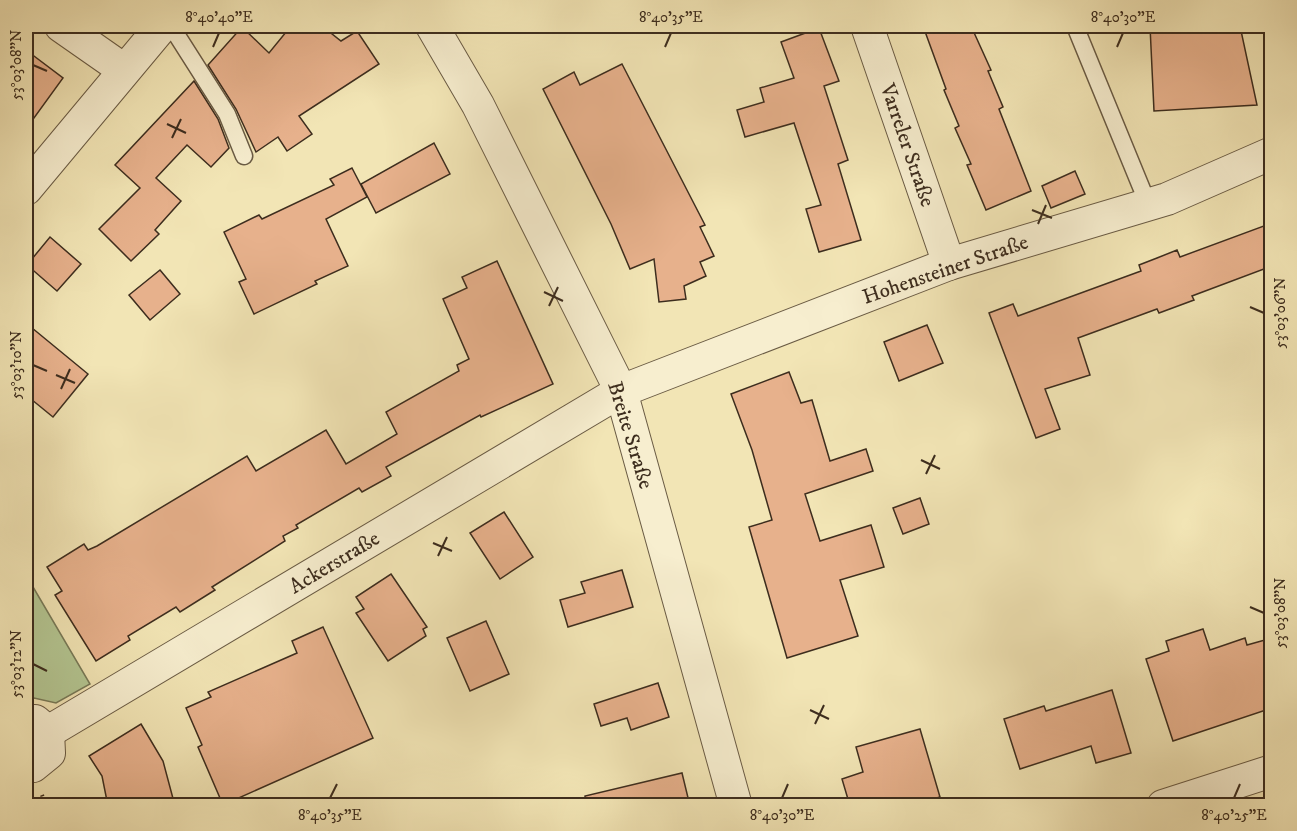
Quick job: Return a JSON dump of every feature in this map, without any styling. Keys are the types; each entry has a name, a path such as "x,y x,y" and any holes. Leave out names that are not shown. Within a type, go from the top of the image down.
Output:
{"street":[{"path":"61,26 124,70"},
{"path":"26,189 162,26"},
{"name":"Breite Straße","path":"432,26 478,105 621,391 736,806"},
{"name":"Varreler Straße","path":"867,26 949,264"},
{"name":"Hohensteiner Straße","path":"621,391 949,264 1148,204 1272,153"},
{"name":"Ackerstraße","path":"26,765 33,766 49,753 37,727 621,391"},
{"path":"1163,806 1272,771"}],"lane":[{"path":"171,26 227,114 244,156"},
{"path":"1075,26 1148,204"}],"green space":[{"path":"26,575 90,684 56,703 34,698 26,701"}],"building":[{"path":"291,26 322,26 341,41 357,31 379,64 299,116 312,134 287,151 278,137 256,152 236,109 208,65 242,27 269,53"},
{"path":"923,26 971,26 991,70 988,71 1003,107 999,109 1031,191 986,210 967,165 971,164 955,128 959,126 944,90 946,89"},
{"path":"1150,26 1240,26 1257,105 1154,111"},
{"path":"819,28 839,81 824,86 848,160 838,164 861,240 819,252 806,209 821,205 794,123 745,137 737,110 764,102 760,88 794,78 781,42"},
{"path":"26,50 63,78 26,129"},
{"path":"622,64 705,225 700,227 714,256 700,262 706,276 684,286 686,299 659,302 654,259 630,269 611,224 543,89 574,72 580,85"},
{"path":"194,81 218,119 229,148 211,167 187,145 156,178 181,201 155,230 159,234 131,261 99,229 140,188 115,165"},
{"path":"434,143 450,174 376,213 361,184"},
{"path":"352,168 367,197 326,219 348,266 315,281 317,284 254,314 239,282 246,279 224,232 259,215 262,219 334,185 330,179"},
{"path":"1075,171 1085,194 1051,208 1042,186"},
{"path":"1272,223 1272,266 1192,296 1194,300 1159,313 1157,309 1078,338 1090,375 1045,389 1060,429 1036,438 989,313 1013,304 1018,316 1141,271 1139,265 1177,250 1180,257"},
{"path":"50,237 81,264 57,291 27,265"},
{"path":"497,261 553,384 481,417 480,415 386,467 391,476 362,492 359,488 296,525 298,528 283,536 285,541 212,587 215,590 180,612 176,607 128,636 130,640 96,661 55,595 62,591 47,567 84,544 88,550 97,546 247,456 256,471 326,430 346,464 397,434 386,412 459,371 457,365 469,359 443,299 467,288 462,277"},
{"path":"160,270 180,294 150,320 129,295"},
{"path":"26,323 88,374 53,417 26,395"},
{"path":"927,325 943,363 899,381 884,342"},
{"path":"789,372 801,403 812,400 830,461 866,449 873,471 805,494 820,541 871,525 884,567 840,580 858,636 787,658 749,527 772,520 752,450 731,394"},
{"path":"920,498 929,524 903,534 893,508"},
{"path":"504,512 533,557 500,579 470,533"},
{"path":"622,570 633,607 568,627 560,600 585,593 581,582"},
{"path":"391,574 427,627 423,629 426,636 388,661 356,613 364,609 356,597"},
{"path":"486,621 509,674 470,691 447,638"},
{"path":"323,627 373,738 223,805 198,747 202,745 186,708 211,697 208,692 297,653 292,641"},
{"path":"1203,629 1210,650 1245,638 1247,645 1272,638 1272,708 1173,741 1146,659 1169,651 1166,641"},
{"path":"658,683 669,717 631,730 627,718 601,726 594,704"},
{"path":"1112,690 1131,753 1096,763 1091,746 1020,769 1004,719 1044,706 1046,711"},
{"path":"141,724 163,761 175,806 108,806 102,776 89,756"},
{"path":"920,729 940,797 910,806 850,806 842,779 863,772 856,747"},
{"path":"682,773 690,806 586,806 585,796"}]}
